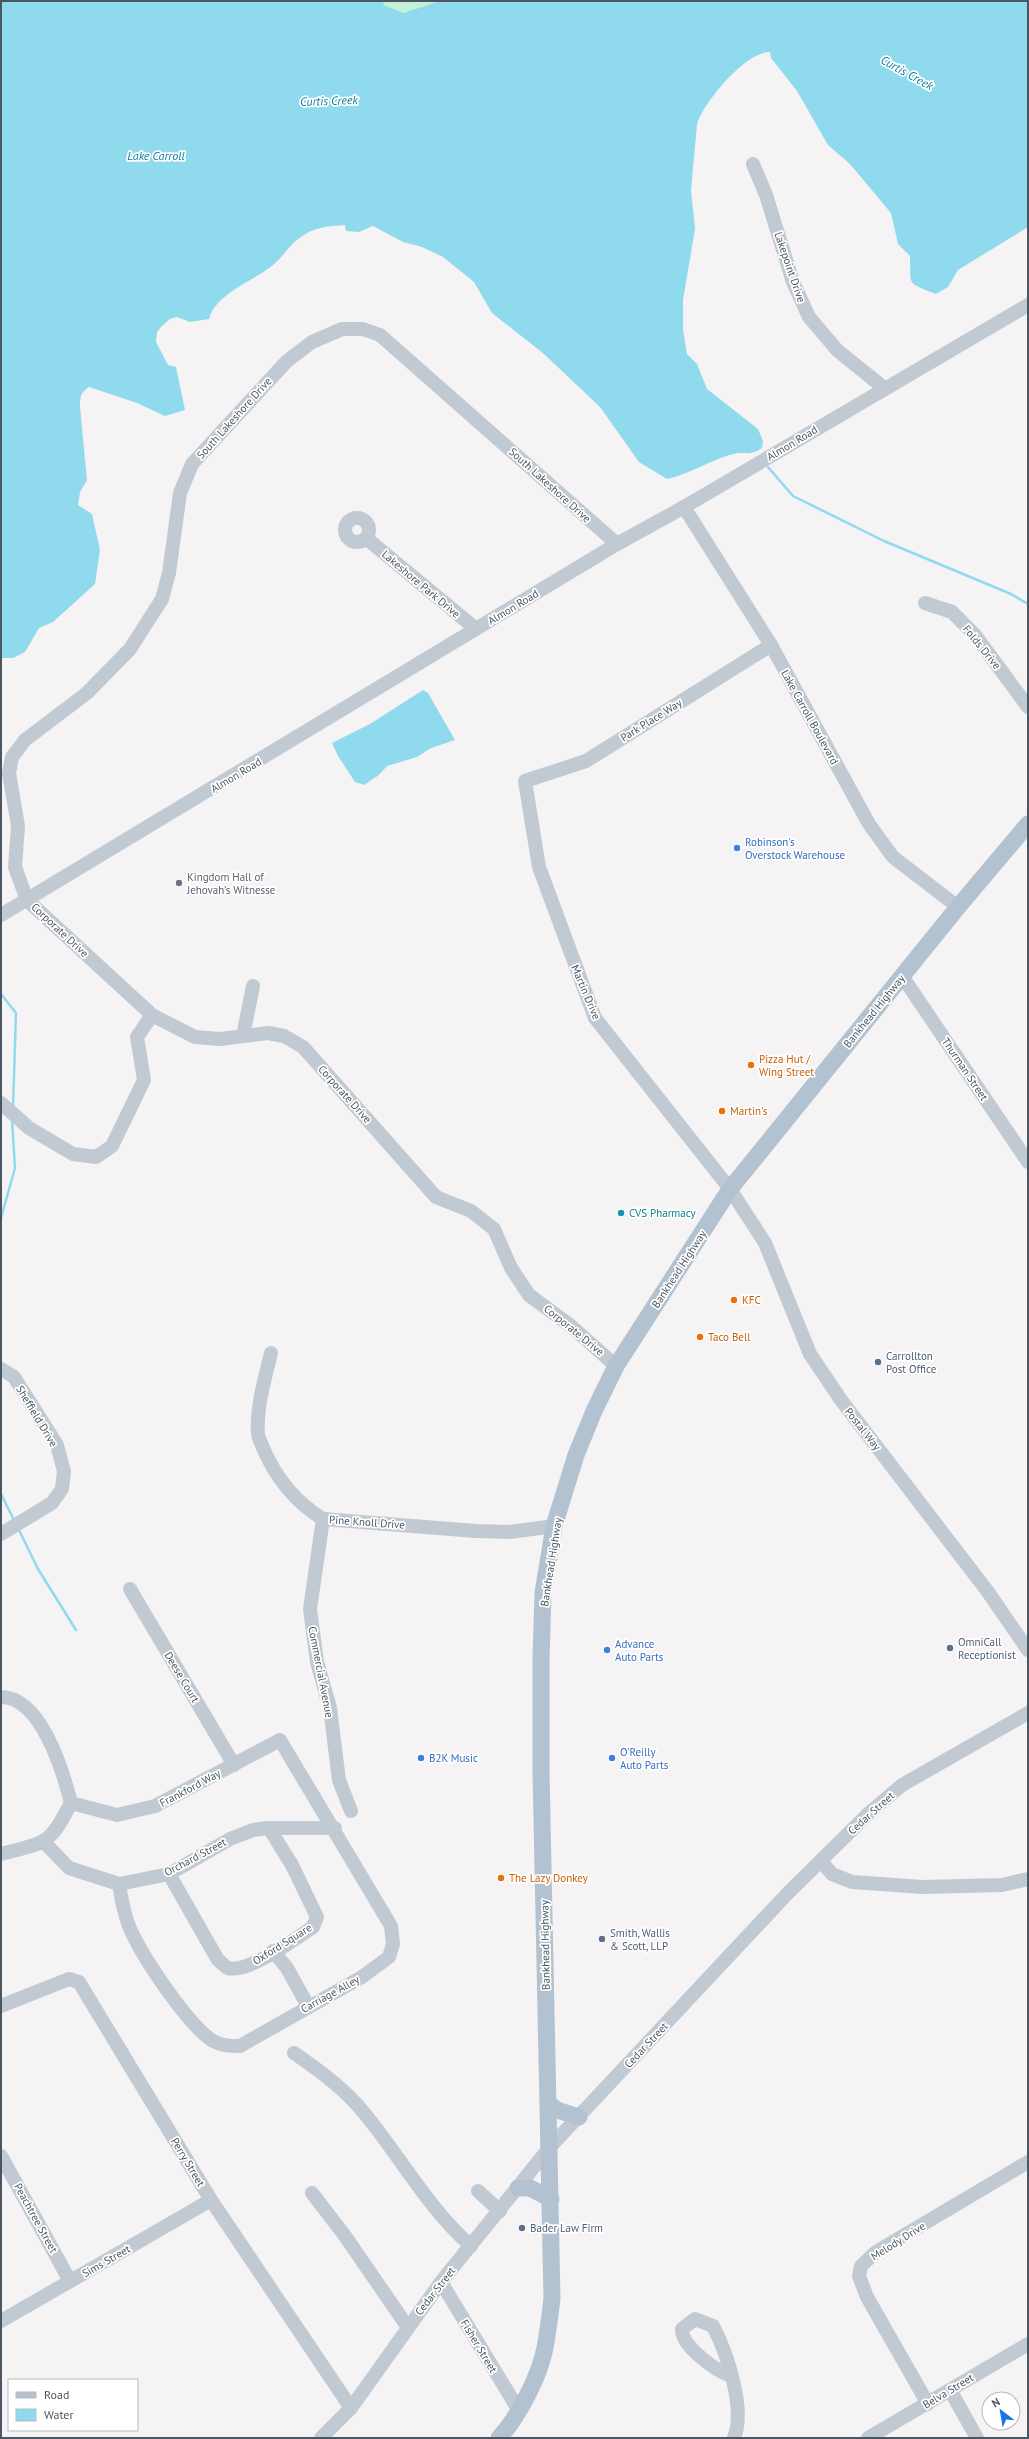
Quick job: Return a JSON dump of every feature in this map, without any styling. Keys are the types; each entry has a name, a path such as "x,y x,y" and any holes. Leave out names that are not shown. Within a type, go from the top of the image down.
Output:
{"main road":[{"name":"Bankhead Highway","path":"499,2438 506,2430 535,2380 545,2349 552,2299 541,1771 543,1593 554,1526 576,1456 594,1411 616,1366 730,1189 958,907 1028,824"},
{"path":"549,2104 557,2110 578,2117"},
{"path":"518,2188 530,2188 551,2199"}],"street":[{"name":"Lakepoint Drive","path":"752,164 766,195 793,282 808,316 837,350 884,388"},
{"name":"Almon Road","path":"1,915 617,544 684,507 884,388 1028,305"},
{"name":"South Lakeshore Drive","path":"28,900 15,867 18,826 9,773 12,757 25,740 87,693 130,649 162,599 169,573 180,493 192,464 287,361 312,342 342,329 363,329 380,335 617,544"},
{"name":"Lake Carroll Boulevard","path":"684,507 771,646 869,824 893,857 958,907"},
{"name":"Lakeshore Park Drive","path":"366,538 476,630"},
{"name":"Folds Drive","path":"925,603 952,612 957,617 975,636 1028,706"},
{"name":"Park Place Way","path":"525,781 586,761 771,646"},
{"name":"Martin Drive","path":"525,781 539,867 595,1018 730,1189"},
{"name":"Corporate Drive","path":"28,900 152,1015 196,1037 220,1039 277,1034 303,1047 436,1197 471,1211 494,1229 511,1268 529,1295 571,1326 616,1366"},
{"name":"Thurman Street","path":"902,976 1028,1162"},
{"path":"243,1036 253,986"},
{"path":"1,1103 29,1128 73,1154 96,1157 112,1146 144,1080 137,1037 152,1015"},
{"name":"Postal Way","path":"730,1189 765,1243 788,1304 813,1358 841,1400 988,1592 1028,1650"},
{"name":"Pine Knoll Drive","path":"271,1353 261,1402 258,1435 271,1466 292,1494 306,1508 323,1519 476,1531 510,1532 554,1526"},
{"name":"Sheffield Drive","path":"1,1369 14,1377 53,1439 64,1471 62,1489 52,1503 1,1534"},
{"name":"Commercial Avenue","path":"323,1519 310,1609 318,1662 330,1708 339,1780 348,1805"},
{"name":"Deese Court","path":"130,1589 234,1765"},
{"path":"1,1697 7,1697 18,1702 31,1712 41,1725 58,1762 70,1803 60,1826 44,1842 1,1854"},
{"name":"Cedar Street","path":"321,2438 351,2408 407,2326 550,2147 821,1861 869,1813 902,1785 1028,1713"},
{"name":"Frankford Way","path":"70,1803 117,1815 155,1806 280,1740"},
{"name":"Carriage Alley","path":"119,1884 123,1910 133,1937 172,1996 200,2031 214,2041 228,2047 240,2046 362,1976 389,1956 392,1944 392,1926 335,1828 280,1740"},
{"name":"Orchard Street","path":"44,1842 69,1868 119,1884 169,1874 230,1839 253,1830 269,1828 335,1828"},
{"name":"Oxford Square","path":"169,1874 218,1960 228,1968 240,1968 247,1966 313,1927 317,1917 292,1865 269,1828"},
{"path":"821,1861 832,1874 852,1882 924,1887 1002,1885 1028,1879"},
{"path":"273,1951 291,1974 308,2006"},
{"name":"Perry Street","path":"1,2006 69,1979 79,1982 212,2200 351,2408"},
{"path":"294,2053 336,2083 364,2113 438,2213 471,2246"},
{"name":"Peachtree Street","path":"1,2156 70,2281"},
{"name":"Melody Drive","path":"928,2404 867,2297 859,2276 861,2266 876,2252 1028,2162"},
{"path":"478,2192 500,2211"},
{"path":"312,2193 345,2236 407,2326"},
{"name":"Sims Street","path":"1,2321 212,2200"},
{"name":"Fisher Street","path":"441,2282 518,2410"},
{"name":"Belva Street","path":"868,2438 1028,2344"},
{"path":"731,2376 737,2403 737,2431 734,2438"},
{"path":"950,2390 977,2438"}],"green space":[{"path":"383,1 440,1 403,13 384,5"}],"water":[{"name":"Lake Carroll","path":"1,1 383,1 384,5 403,13 440,1 1028,1 1028,227 958,270 948,287 936,294 915,285 912,282 910,273 910,256 898,244 891,213 850,164 828,145 797,91 771,58 770,52 760,54 749,60 716,92 697,124 691,190 695,229 683,300 683,330 687,354 697,364 707,389 758,429 763,441 762,448 750,453 733,454 684,474 667,479 639,462 600,407 544,354 492,313 474,282 443,257 422,247 403,242 373,226 359,232 346,231 345,225 311,231 297,240 273,265 227,295 213,310 209,319 190,322 177,317 170,319 157,332 156,342 168,365 176,367 185,410 165,416 137,403 89,387 82,393 80,398 80,407 87,480 80,492 78,505 92,514 100,550 95,584 53,622 39,628 25,652 13,658 1,658"},
{"path":"423,690 428,693 455,740 431,748 417,757 387,766 379,775 364,785 355,782 338,756 332,743 370,724"}],"waterway":[{"path":"768,467 793,496 884,541 1011,594 1028,604"},
{"path":"1,994 16,1013 13,1107"},
{"path":"1,1218 15,1168 12,1120"},
{"path":"1,1494 15,1522"},
{"path":"19,1530 38,1569 76,1630"}],"place":[{"name":"Robinson's Overstock Warehouse","path":"737,848"},
{"name":"Kingdom Hall of Jehovah’s Witnesse","path":"179,883"},
{"name":"Pizza Hut / Wing Street","path":"751,1065"},
{"name":"Martin's","path":"722,1111"},
{"name":"CVS Pharmacy","path":"621,1213"},
{"name":"KFC","path":"734,1300"},
{"name":"Taco Bell","path":"700,1337"},
{"name":"Carrollton Post Office","path":"878,1362"},
{"name":"OmniCall Receptionist","path":"950,1648"},
{"name":"Advance Auto Parts","path":"607,1650"},
{"name":"B2K Music","path":"421,1758"},
{"name":"O'Reilly Auto Parts","path":"612,1758"},
{"name":"The Lazy Donkey","path":"501,1878"},
{"name":"Smith, Wallis & Scott, LLP","path":"602,1939"},
{"name":"Bader Law Firm","path":"522,2228"}],"water label":[{"name":"Curtis Creek","path":"907,73"},
{"name":"Curtis Creek","path":"329,101"}]}
